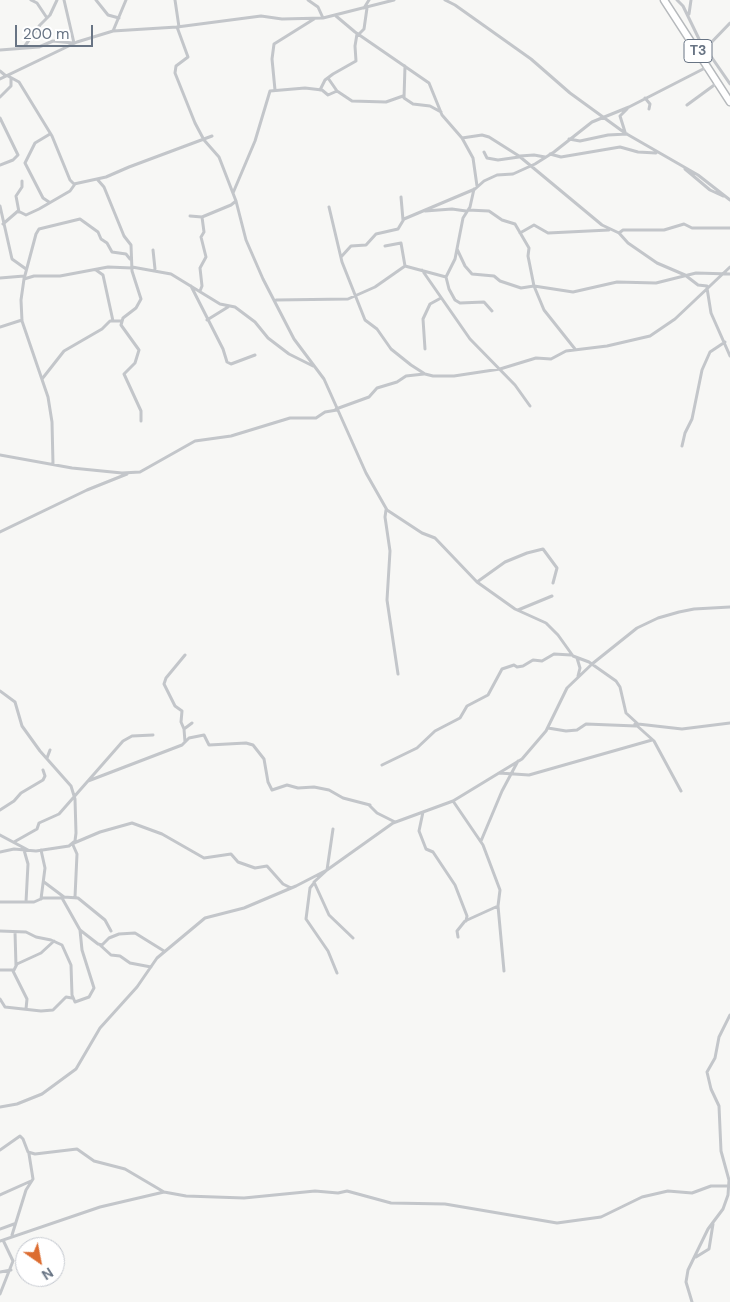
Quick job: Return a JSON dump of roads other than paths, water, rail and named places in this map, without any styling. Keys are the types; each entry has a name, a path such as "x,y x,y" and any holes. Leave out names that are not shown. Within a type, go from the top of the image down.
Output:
{"highway":[{"name":"T3","path":"664,0 730,102"}],"street":[{"path":"31,0 37,2 47,18"},
{"path":"24,47 47,18 57,0"},
{"path":"64,0 74,44"},
{"path":"96,0 108,15 119,18"},
{"path":"113,31 126,0"},
{"path":"175,0 178,27 188,57 176,66 175,73 204,140 219,157 236,201 246,240 264,280 276,300 294,339 324,379 366,473 386,510 385,517 390,557 387,600 398,674"},
{"path":"308,0 318,7 323,18"},
{"path":"369,0 373,6"},
{"path":"320,90 328,78 340,69 356,62 355,46 358,34 364,29 366,8 369,0"},
{"path":"0,79 9,77 74,44 113,31 135,28 178,27 262,16 282,19 315,19 336,16 394,0"},
{"path":"444,0 455,4"},
{"path":"451,0 531,59 570,93 626,134 705,180 729,199"},
{"path":"677,0 688,16 705,49 724,72 730,84"},
{"path":"688,16 691,0"},
{"path":"336,16 358,34 429,83 441,113"},
{"path":"275,90 272,59 274,44 315,19"},
{"path":"705,49 730,23"},
{"path":"0,50 39,46 52,41 74,44"},
{"path":"403,96 405,66"},
{"path":"402,220 476,187 497,175 513,174 536,163 592,122 627,108 708,66"},
{"path":"0,72 20,82 50,134 70,180 75,184"},
{"path":"0,97 11,86 9,77"},
{"path":"328,78 337,91 348,100 360,102 391,101 403,96"},
{"path":"687,105 717,82"},
{"path":"233,193 255,141 269,92 305,88 320,90 328,95 337,91"},
{"path":"403,96 411,103 430,106 441,113 462,138 473,158 476,187 471,206 463,218 457,249 446,277 449,289 455,300 460,302 484,302 492,311"},
{"path":"645,98 650,104 649,109"},
{"path":"626,134 620,116 627,108"},
{"path":"0,118 18,156 0,164"},
{"path":"49,202 43,198 24,164 35,143 50,134"},
{"path":"569,139 580,141 608,135 626,134"},
{"path":"22,181 22,187 16,196 19,212 22,215 28,215 70,191 75,184 98,180 212,136"},
{"path":"462,138 486,136 520,157 610,230 619,233 630,245 657,263 685,275 698,285 708,287"},
{"path":"550,154 561,157 620,147 639,153 657,153"},
{"path":"484,152 487,158 498,160 534,154 545,157"},
{"path":"534,170 536,163"},
{"path":"98,180 104,186 124,236 131,245 130,259 141,301 122,321 122,327 139,350 135,363 124,374 141,411 141,421"},
{"path":"341,257 351,246 368,244 376,234 398,228 402,220 401,197"},
{"path":"190,216 202,217 236,201"},
{"path":"0,206 12,259 26,270"},
{"path":"329,207 341,257 351,281 354,298 365,320 377,329 391,349 425,374"},
{"path":"424,210 452,209 492,212 502,220 513,223 529,248 528,256 534,286 544,310 576,349"},
{"path":"0,229 3,224 19,212"},
{"path":"200,291 202,286 200,268 206,257 200,237 204,232 202,217"},
{"path":"53,464 51,413 42,379 22,320 20,301 24,277 38,230 76,219 85,222 98,232 100,239 107,243 112,252 126,254 130,259"},
{"path":"619,233 623,230 664,230 684,224 692,228 730,228"},
{"path":"519,233 534,225 548,233 610,230"},
{"path":"386,246 402,243 406,266"},
{"path":"457,249 465,266 472,274 494,276 500,282 520,288 534,286 573,292 617,282 656,283 685,275 702,273 730,274"},
{"path":"153,250 156,269"},
{"path":"276,300 354,298 393,277 406,266"},
{"path":"406,266 446,277"},
{"path":"0,278 60,276 96,269 132,267 156,269 171,274 228,307 237,308 255,322 268,338 289,354 314,366"},
{"path":"0,532 88,490 128,474 150,469 176,450 195,441 231,436 290,418 316,418 325,412 337,410 369,397 377,388 397,382 406,376 425,374 454,376 500,369 536,358 551,359 566,351 607,346 654,334 675,319 730,267"},
{"path":"96,269 102,275 113,321"},
{"path":"422,270 470,339 500,369 530,406"},
{"path":"191,286 228,363 255,355"},
{"path":"708,287 712,313 730,356"},
{"path":"425,349 422,319 430,304 442,298"},
{"path":"207,320 228,307"},
{"path":"0,327 22,320"},
{"path":"42,379 63,352 113,321 122,321"},
{"path":"682,446 685,433 692,420 702,370 710,352 724,342"},
{"path":"0,455 128,474"},
{"path":"386,510 399,516 422,533 435,538 477,582 518,611 546,623 558,635 571,655 592,664 618,683 626,713 636,726 652,740 681,791"},
{"path":"477,582 505,562 543,549 557,568 553,583"},
{"path":"518,611 552,596"},
{"path":"337,973 328,951 306,919 310,888 314,882 395,822 453,801 519,761 530,752 548,728 563,695 577,677 630,633 658,618 694,609 730,608"},
{"path":"382,765 417,748 436,732 460,718 467,706 488,695 502,668 514,665 517,667 523,666 533,660 542,661 554,654 571,655"},
{"path":"185,655 166,678 164,684 175,706 182,712 181,718 186,742"},
{"path":"576,658 580,668 577,677"},
{"path":"0,691 15,702 22,726 62,777 70,784 74,797 76,833 73,844 77,854 75,897"},
{"path":"630,718 643,725 682,729 730,723"},
{"path":"184,729 192,723"},
{"path":"548,728 566,731 577,730 586,724 636,726"},
{"path":"14,842 37,829 39,823 56,816 123,741 132,736 153,735"},
{"path":"87,781 105,772 167,752 186,742 189,738 204,735 209,745 246,742 253,744 264,759 268,782 272,790 287,785 298,788 314,787 329,790 344,798 370,805 379,814 395,822"},
{"path":"498,773 529,775 602,756 611,751 616,752 638,746 652,740"},
{"path":"47,758 50,750"},
{"path":"481,841 484,828 519,761"},
{"path":"0,810 42,780 45,776 43,770"},
{"path":"453,801 481,841 500,890 498,906 501,926 501,960 504,971"},
{"path":"423,812 420,831 426,849 433,853 455,885 466,914 466,921"},
{"path":"0,852 7,850 41,850 73,844 103,831 132,823 162,834 204,858 231,854 238,862 255,868 267,866 283,884 292,888"},
{"path":"328,870 333,829"},
{"path":"0,835 26,850 28,864 26,902"},
{"path":"41,850 45,868 42,898"},
{"path":"0,1107 17,1104 42,1094 76,1069 100,1028 121,1007 151,967 165,951 205,918 244,908 292,888 328,870"},
{"path":"44,882 64,897 75,897 105,920 111,931"},
{"path":"314,882 329,915 352,938"},
{"path":"0,902 34,902 42,898 63,899 80,930 83,953 94,988 91,995 75,1002 66,997 53,1010 5,1007 0,999"},
{"path":"458,937 457,931 466,921 498,906"},
{"path":"466,914 475,916"},
{"path":"80,930 111,955 120,956 130,963 151,967"},
{"path":"0,931 26,932 36,937 54,940 62,945 70,962 72,999"},
{"path":"15,932 16,966"},
{"path":"100,945 119,934 135,932 165,951"},
{"path":"13,971 16,966 41,953 54,940"},
{"path":"0,970 13,971"},
{"path":"13,971 27,999 26,1009"},
{"path":"692,1302 686,1276 713,1223 723,1209 730,1186 725,1160 721,1151 719,1106 707,1075 715,1058 719,1037 730,1015"},
{"path":"0,1150 20,1136 29,1153 32,1166 32,1180 26,1190 12,1236"},
{"path":"29,1153 40,1154 77,1149 94,1162 125,1169 164,1192 186,1196 244,1198 315,1191 338,1194 347,1191 398,1204 445,1204 557,1223 601,1217 642,1197 668,1190 692,1193 711,1186 730,1186"},
{"path":"0,1195 32,1180"},
{"path":"0,1294 10,1270 12,1259 2,1241 100,1207 164,1192"},
{"path":"695,1258 709,1249 713,1223"},
{"path":"0,1228 15,1224"},
{"path":"0,1272 10,1270"}]}
